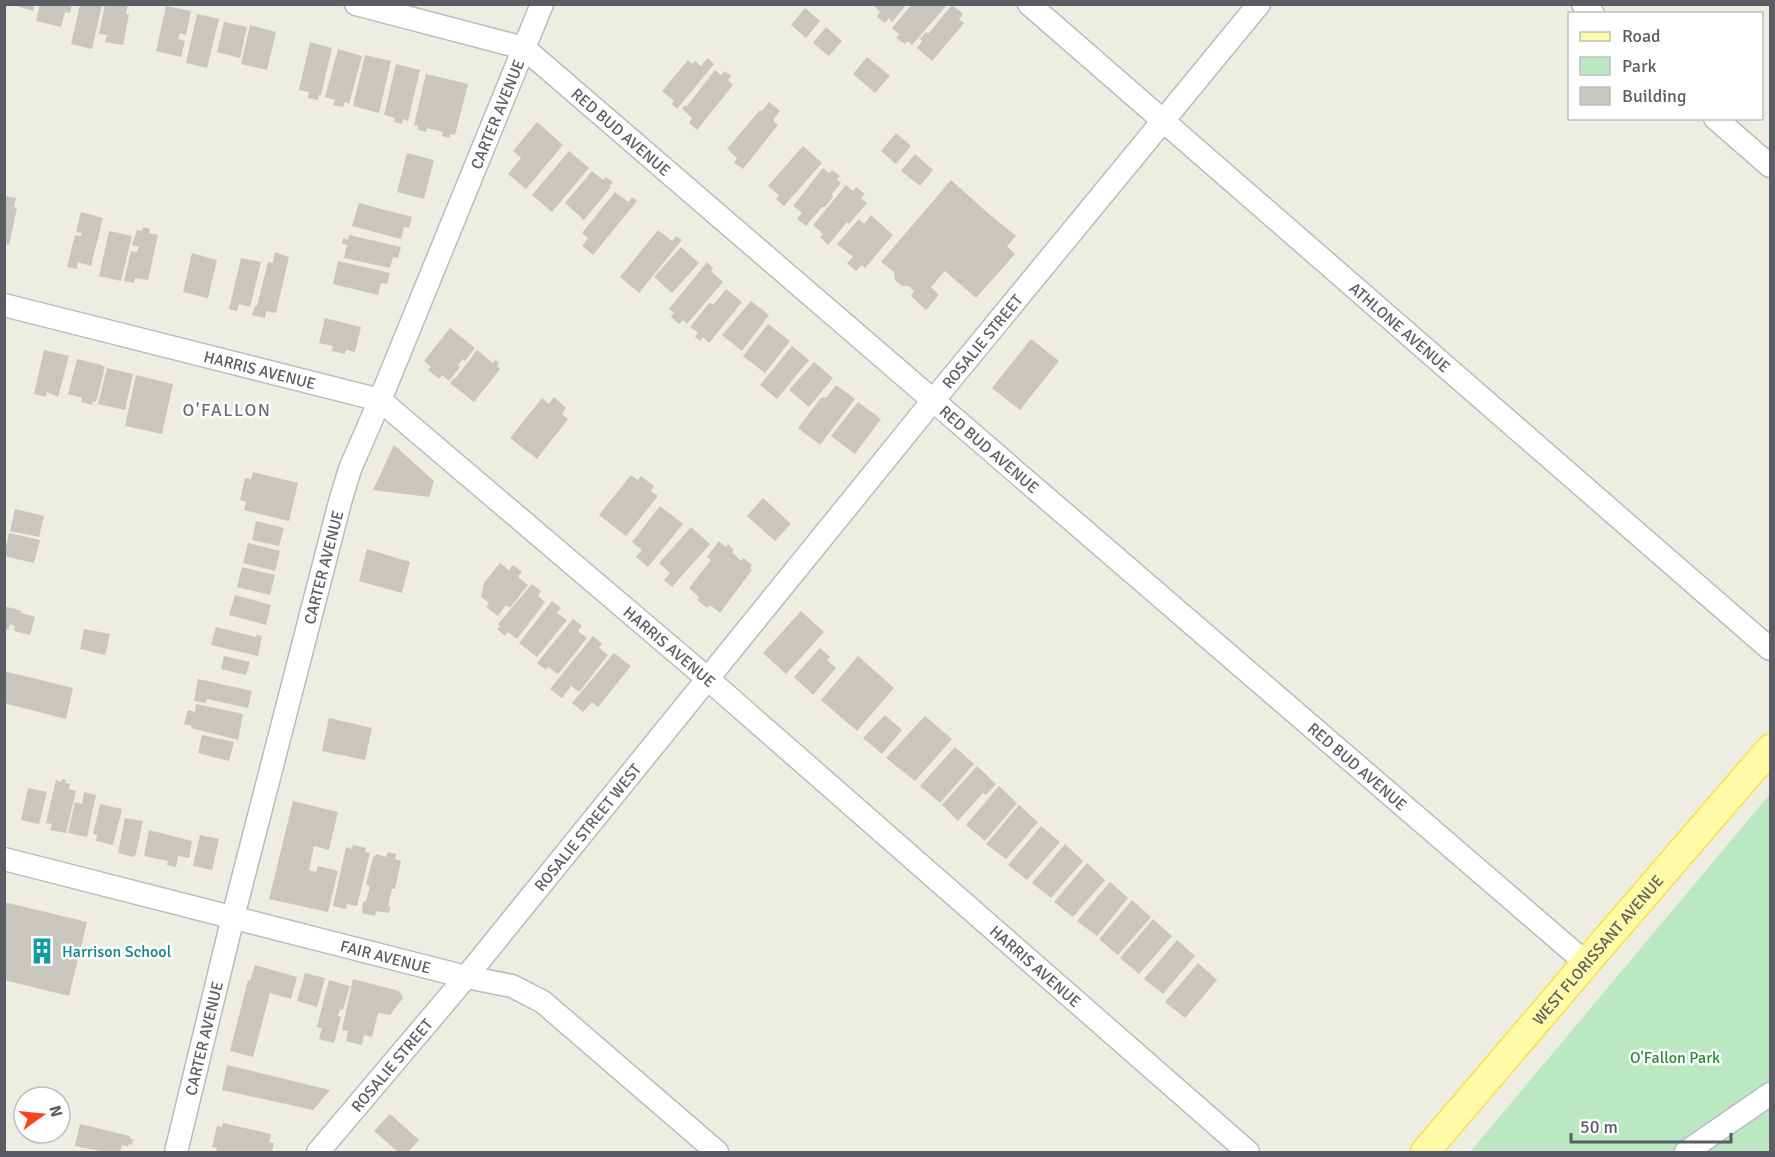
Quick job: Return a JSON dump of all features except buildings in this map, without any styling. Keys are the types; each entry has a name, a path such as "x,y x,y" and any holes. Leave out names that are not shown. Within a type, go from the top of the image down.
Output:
{"main road":[{"name":"WEST FLORISSANT AVENUE","path":"1425,1152 1770,749"}],"street":[{"name":"RED BUD AVENUE","path":"356,4 524,48 1586,963"},
{"name":"CARTER AVENUE","path":"176,1152 233,917 350,469 542,4"},
{"name":"ATHLONE AVENUE","path":"1029,4 1770,649"},
{"name":"ROSALIE STREET","path":"708,679 1259,4"},
{"path":"1717,120 1770,166"},
{"name":"HARRIS AVENUE","path":"4,305 380,400 708,679 1248,1152"},
{"name":"ROSALIE STREET WEST","path":"466,977 708,679"},
{"name":"FAIR AVENUE","path":"4,859 466,977 512,986 543,1002 717,1152"},
{"name":"ROSALIE STREET","path":"318,1152 466,977"},
{"path":"1686,1152 1770,1094"}],"green space":[{"name":"O'Fallon Park","path":"1770,794 1770,1152 1470,1152"}],"place":[{"name":"Harrison School","path":"42,951"}],"district":[{"name":"O'FALLON","path":"227,410"}]}
